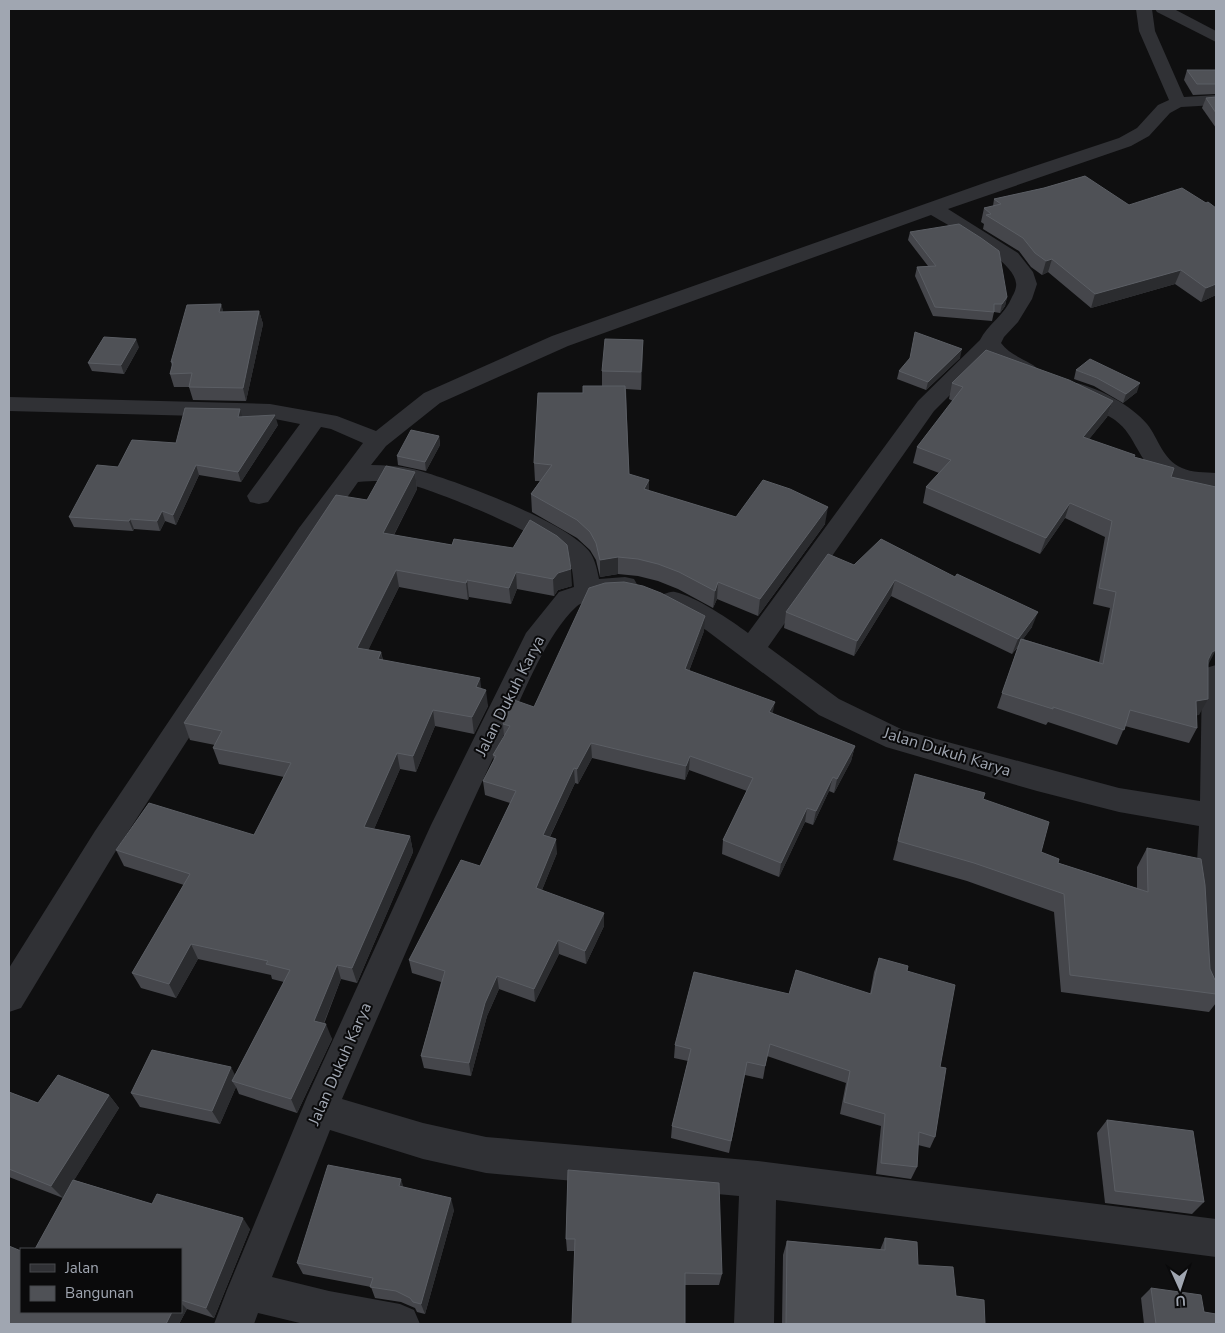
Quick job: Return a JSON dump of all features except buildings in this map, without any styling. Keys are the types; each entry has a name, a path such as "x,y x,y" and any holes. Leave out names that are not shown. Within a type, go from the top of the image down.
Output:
{"street":[{"path":"1144,9 1147,31 1178,102"},
{"path":"1163,9 1216,37"},
{"path":"9,997 117,824 308,534 351,474 378,441 432,398 560,341 933,208 1125,142 1143,132 1164,109 1178,102 1216,100"},
{"path":"751,650 926,406 990,343 994,334 1011,318 1022,299 1027,284 1023,272 1011,256 933,208"},
{"path":"990,343 995,352 1006,362 1077,390 1117,410 1135,425 1144,437 1151,453 1168,473 1182,477 1216,481"},
{"path":"9,404 270,410 337,423 378,441"},
{"path":"259,496 316,418"},
{"path":"351,474 393,473 412,477 494,508 555,536 570,546 581,557 588,590"},
{"name":"Jalan Dukuh Karya","path":"240,1307 320,1109 446,826 536,640 568,599 588,590 604,587 624,586 647,590 670,599 715,623 829,707 847,718 896,739 1119,800 1215,816"},
{"path":"1216,675 1215,816 1210,917 1216,986"},
{"path":"320,1109 419,1140 486,1155 758,1179 1216,1238"},
{"path":"754,1324 758,1179"},
{"path":"240,1307 329,1311 400,1324"}]}
